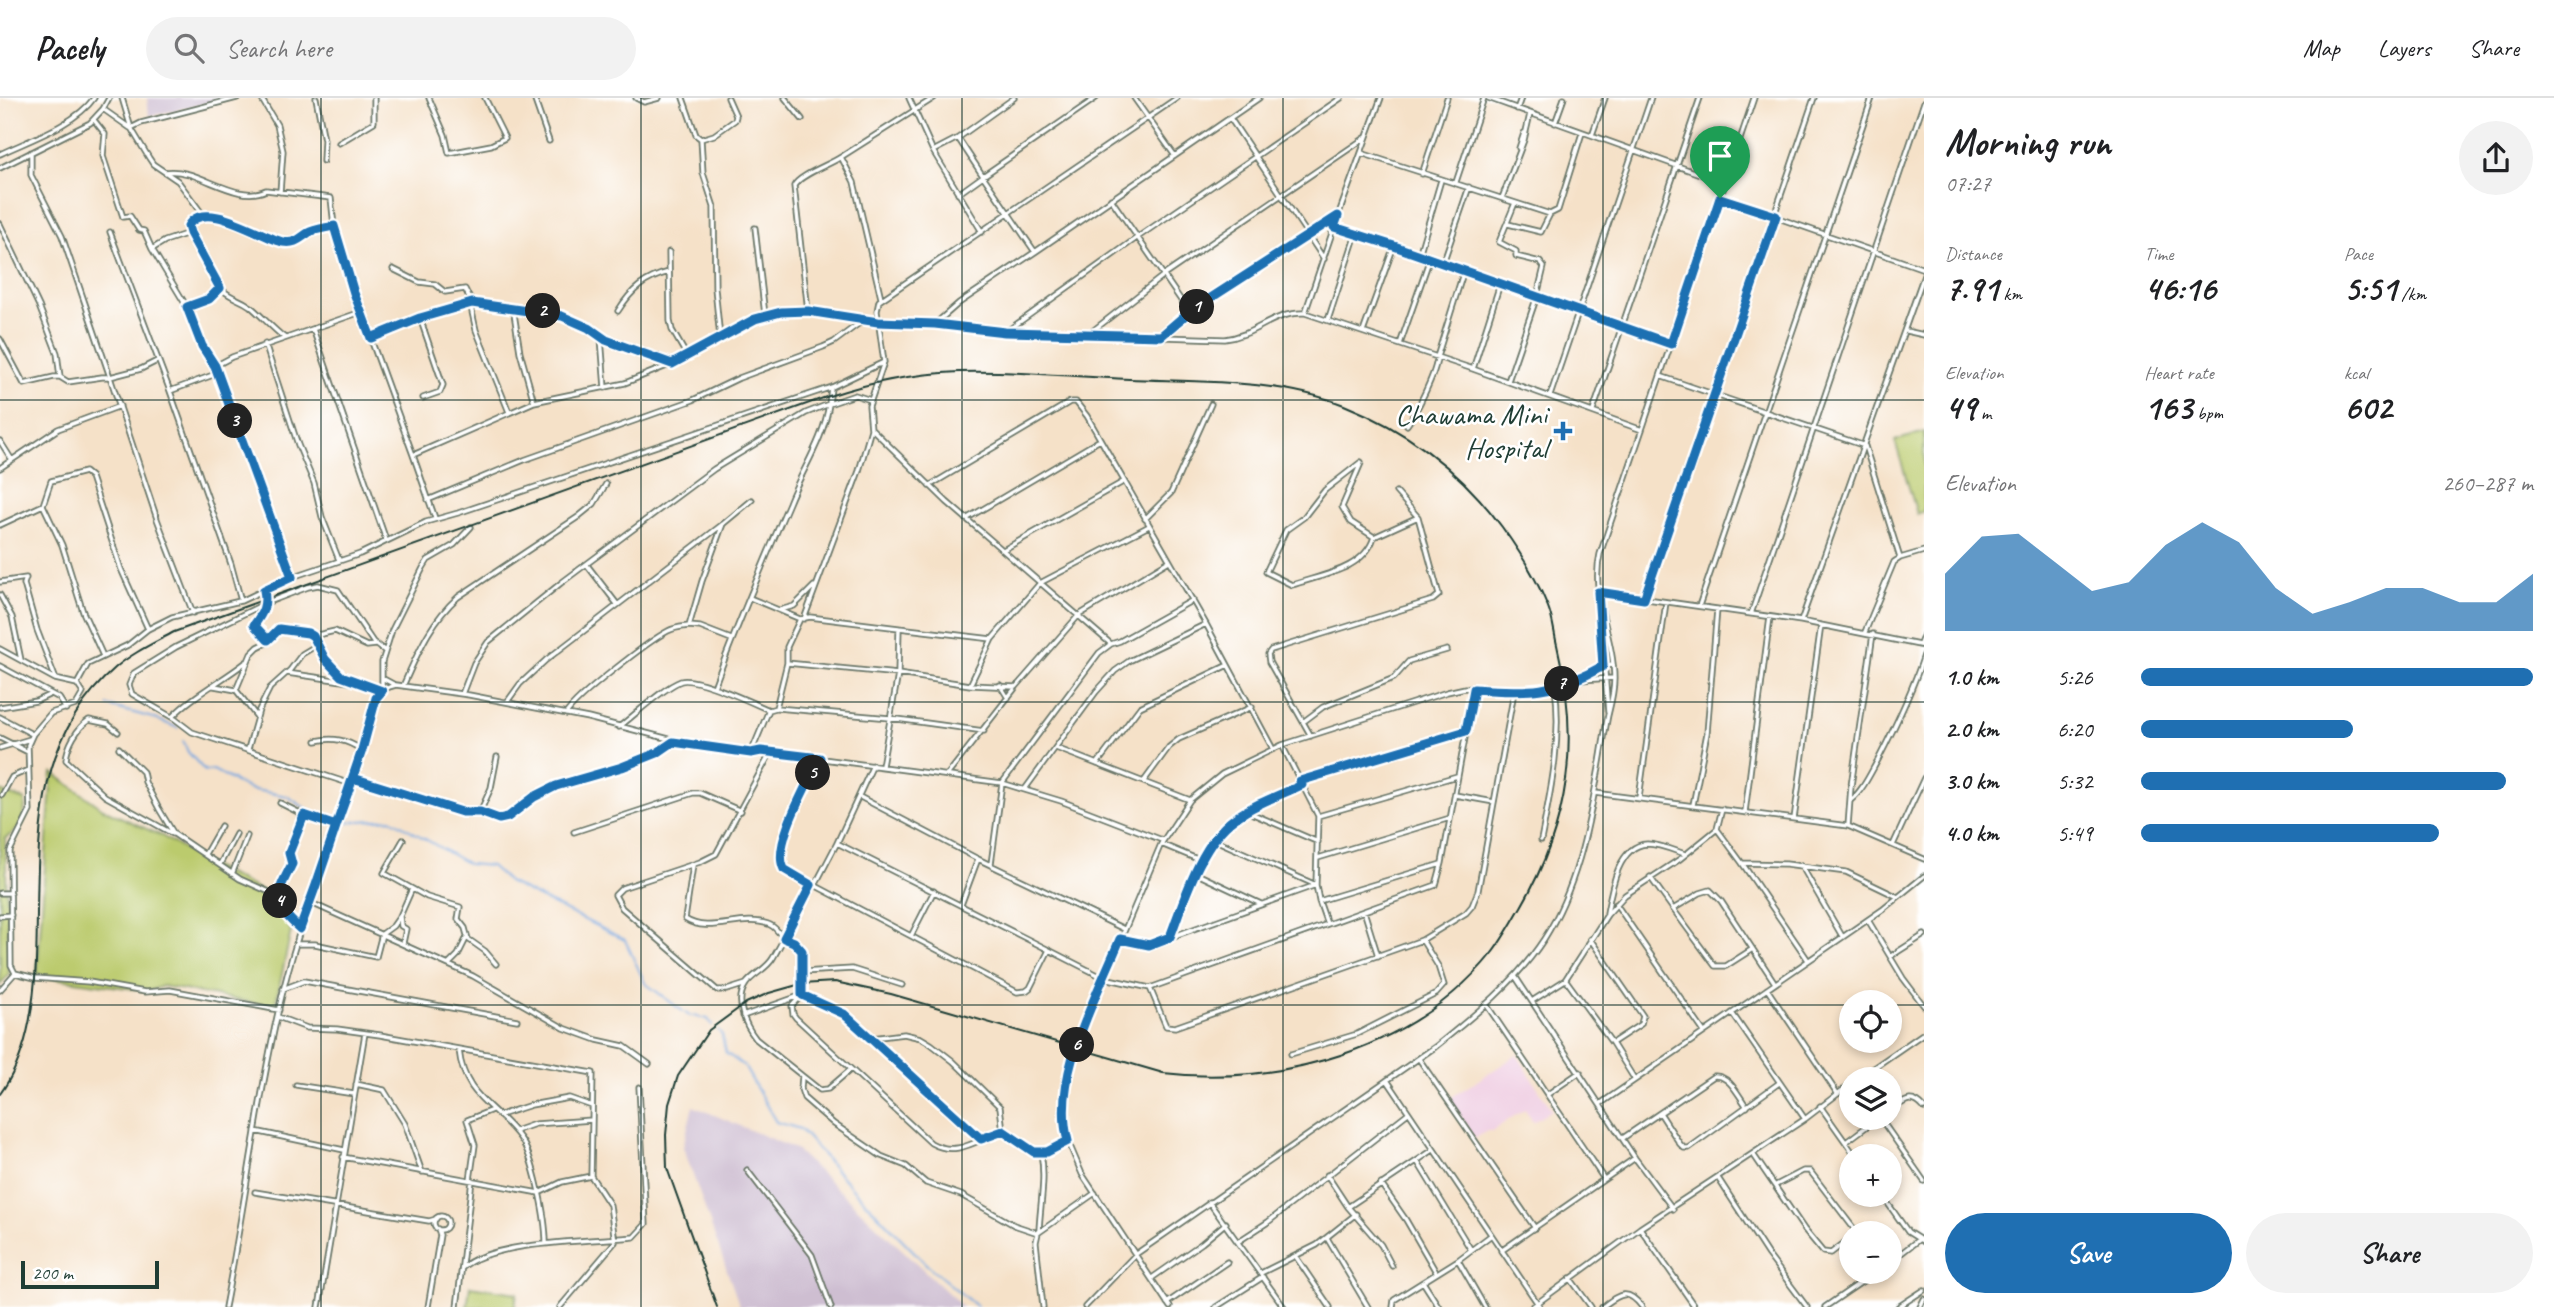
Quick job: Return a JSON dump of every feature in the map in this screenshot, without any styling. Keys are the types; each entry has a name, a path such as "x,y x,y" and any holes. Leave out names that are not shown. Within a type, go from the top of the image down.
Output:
{"street":[{"path":"0,154 64,123 86,108 94,98"},
{"path":"0,168 94,120 109,98"},
{"path":"121,98 131,128 153,164 184,188 204,216"},
{"path":"131,128 237,98"},
{"path":"261,98 277,125 283,151 280,192"},
{"path":"316,98 324,140 323,161"},
{"path":"340,143 374,122 374,98"},
{"path":"429,98 445,135 449,153 485,147 505,138 485,98"},
{"path":"534,98 549,141"},
{"path":"636,98 644,102 660,98"},
{"path":"683,98 696,135 701,139 703,173 714,207 715,288 720,338"},
{"path":"701,139 715,135 735,120 736,116 728,98"},
{"path":"785,98 802,119"},
{"path":"909,98 933,151 982,232"},
{"path":"808,311 794,186 800,178 825,167 934,98"},
{"path":"933,151 957,138 1014,98"},
{"path":"958,194 1096,98"},
{"path":"1135,98 1175,156"},
{"path":"776,708 787,663 787,647 818,582 859,471 871,429 869,406 884,362 877,306 882,298 1177,98"},
{"path":"935,324 959,303 1259,98"},
{"path":"1005,332 1341,98"},
{"path":"1305,313 1381,98"},
{"path":"1422,174 1447,98"},
{"path":"1456,182 1486,98 1725,183"},
{"path":"1517,109 1521,98"},
{"path":"1555,123 1564,98"},
{"path":"1592,135 1605,98"},
{"path":"1550,396 1651,98"},
{"path":"1593,411 1700,98"},
{"path":"1608,714 1598,592 1597,567 1600,554 1754,98"},
{"path":"1644,599 1814,98"},
{"path":"1699,606 1872,98"},
{"path":"1751,614 1924,102"},
{"path":"103,109 131,128"},
{"path":"1502,198 1530,114"},
{"path":"1230,118 1324,259"},
{"path":"94,120 105,134 103,156 122,217 130,216 139,230 144,231 187,307 202,346 215,366 292,577"},
{"path":"1508,224 1541,232 1550,214 1558,210 1582,133"},
{"path":"957,138 1035,252"},
{"path":"1089,334 1164,275 1365,138"},
{"path":"31,152 31,176 62,236 157,519 193,613"},
{"path":"1361,153 1550,214"},
{"path":"841,157 854,182 882,298"},
{"path":"165,172 172,171 205,179 239,192 280,192 331,198 334,226 361,312 436,519"},
{"path":"1419,255 1441,180"},
{"path":"1443,263 1469,187"},
{"path":"1720,198 1924,268"},
{"path":"1111,199 1189,312"},
{"path":"1508,382 1537,296 1543,264 1516,256 1516,251 1499,242 1515,202"},
{"path":"285,338 245,303 232,299 220,288 190,233 189,222 204,216 234,220 285,242 300,240 308,233 334,226"},
{"path":"1161,336 1189,312 1338,216"},
{"path":"0,223 39,306 57,353 60,377"},
{"path":"1334,227 1623,325 1671,344"},
{"path":"755,228 765,315"},
{"path":"110,232 170,391 231,564 241,601"},
{"path":"152,249 165,241 190,233"},
{"path":"1328,320 1356,233"},
{"path":"1363,332 1394,246"},
{"path":"669,252 668,309 672,330 687,356"},
{"path":"1400,344 1430,258"},
{"path":"393,269 419,282 435,284 445,292 465,289 471,303 476,330 509,412"},
{"path":"1407,425 1437,366 1437,356 1464,270"},
{"path":"618,311 641,283 669,272"},
{"path":"1801,621 1924,275"},
{"path":"1473,369 1501,283"},
{"path":"187,307 209,299 220,288"},
{"path":"371,338 420,318 471,303 562,316 577,321 601,336 672,364"},
{"path":"513,307 520,352 534,402"},
{"path":"413,455 534,402 625,383 672,364 765,315 808,311 878,322 935,324 1005,332 1238,338 1280,315 1305,313 1437,356 1642,430"},
{"path":"215,366 265,344 361,312"},
{"path":"420,318 443,385 440,391 423,398"},
{"path":"428,500 524,460 693,400 739,378 823,347 865,319"},
{"path":"313,329 386,540"},
{"path":"1905,331 1924,335"},
{"path":"601,336 606,388"},
{"path":"0,339 24,384 60,377 68,382 110,377 141,369 157,361"},
{"path":"265,344 317,494 322,517 339,560"},
{"path":"77,684 88,664 128,645 161,621 241,601 292,577 360,554 436,519 832,387 884,362"},
{"path":"170,391 213,375 215,366"},
{"path":"1660,376 1865,446"},
{"path":"714,687 731,639 789,501 825,425 832,387"},
{"path":"462,695 474,663 488,642 714,470 806,413 855,395 871,400"},
{"path":"929,485 1074,401 1081,406 1206,624 1273,749"},
{"path":"1144,519 1171,493 1211,404"},
{"path":"0,468 58,429 120,406"},
{"path":"871,429 966,519 1111,644"},
{"path":"0,440 12,460"},
{"path":"966,519 1100,440"},
{"path":"1865,446 1900,558"},
{"path":"1374,537 1351,522 1342,507 1361,462 1325,490 1304,517 1286,530 1266,572 1292,585 1332,572 1358,562 1370,549 1374,537 1418,517"},
{"path":"103,656 83,612 55,527 44,505 51,481 88,473 126,582 148,629"},
{"path":"1002,551 1123,482"},
{"path":"403,686 429,630 445,609 458,597 594,505 606,484"},
{"path":"1311,736 1269,662 1271,650 1437,598 1440,593 1418,517 1396,492"},
{"path":"506,703 520,684 546,660 752,500"},
{"path":"0,525 44,505"},
{"path":"689,626 723,524"},
{"path":"970,685 992,639 1040,583 1149,526"},
{"path":"382,691 385,651 392,631 428,561 454,545 471,527"},
{"path":"1865,632 1894,562 1924,551"},
{"path":"948,774 1016,687 1079,615 1169,561"},
{"path":"587,565 617,604"},
{"path":"0,582 26,578 24,583 37,630 55,679"},
{"path":"780,610 794,606 818,582"},
{"path":"351,784 192,732 132,694 129,685 134,673 165,653 266,603 313,586 335,587 376,645 385,651"},
{"path":"264,590 264,611 254,625 268,640 279,629"},
{"path":"1598,592 1801,621 1922,645 1924,634"},
{"path":"0,595 12,617 21,660"},
{"path":"750,598 802,619 810,617 992,639"},
{"path":"991,864 1002,783 1099,653 1192,600"},
{"path":"1639,798 1666,602"},
{"path":"1085,1307 1136,1254 1419,1059 1486,1004 1515,976 1544,939 1561,908 1580,857 1595,793 1614,678 1600,607"},
{"path":"1693,805 1707,733 1717,609"},
{"path":"1745,813 1770,617"},
{"path":"1025,789 1096,692 1122,665 1206,624"},
{"path":"1794,819 1821,625"},
{"path":"566,714 583,696 662,635 679,627 700,627 731,639"},
{"path":"882,766 898,674 900,628"},
{"path":"279,629 313,636 322,655 341,676 382,691"},
{"path":"236,690 247,662 258,647 269,643 279,629"},
{"path":"313,636 335,631 367,646 376,645"},
{"path":"1848,826 1874,634"},
{"path":"248,750 257,717 270,688 302,654 317,645"},
{"path":"0,649 55,679 77,684 83,691 83,696 76,705 51,713 30,739 27,770 30,811 10,851 11,965 15,973 145,992 170,990 279,1010"},
{"path":"1303,722 1323,707 1394,678 1409,661 1447,650"},
{"path":"1851,800 1866,780 1901,716 1924,655"},
{"path":"172,717 190,700 247,662"},
{"path":"787,663 898,674 970,685 1016,687"},
{"path":"1579,680 1603,666 1613,665"},
{"path":"0,666 62,701 66,709"},
{"path":"1097,764 1140,707 1228,666"},
{"path":"287,673 361,683"},
{"path":"382,678 396,685 566,714 673,742 751,753 771,752 820,758 1002,783 1086,810 1202,861"},
{"path":"1227,1262 1168,1305 1082,1174 1068,1141 1063,1115 1065,1081 1075,1048 1161,842 1190,800 1222,774 1282,745 1447,692 1474,689 1514,692 1555,687 1579,680 1614,678"},
{"path":"619,727 680,681 687,680 714,687 769,710 776,708 890,718 984,731"},
{"path":"225,1307 283,989 300,929 362,750 376,698 382,691 396,685"},
{"path":"1000,685 1008,698"},
{"path":"214,686 236,690 244,698 252,714 257,717"},
{"path":"1541,840 1557,732 1555,687"},
{"path":"837,843 1104,978 1150,988 1436,886 1474,689"},
{"path":"1150,988 1166,1026 1175,1027 1422,940 1452,923 1472,906 1478,891 1514,692"},
{"path":"0,707 36,701 51,694"},
{"path":"1144,782 1169,747 1179,739 1252,707"},
{"path":"751,753 769,710"},
{"path":"0,717 33,734"},
{"path":"118,732 108,724 89,720 78,730 67,751 66,760 105,796 174,834 232,874 273,893 285,915 300,929"},
{"path":"1170,937 1202,861 1223,828 1246,811 1301,783 1466,731"},
{"path":"0,738 28,752"},
{"path":"0,748 30,739"},
{"path":"316,741 340,739 362,750"},
{"path":"353,778 462,812 480,812 499,819 508,817 534,797 556,786 622,767 657,753 673,742"},
{"path":"1282,745 1318,816 1316,885 1327,924"},
{"path":"118,748 143,772 145,782 174,834"},
{"path":"1056,748 1190,800"},
{"path":"771,752 720,850 708,859 618,890 616,899 717,990 746,984 768,966 837,843 873,765"},
{"path":"480,812 491,788 497,757"},
{"path":"820,758 785,835 781,852 784,869 1017,992 1030,988 1049,950"},
{"path":"2,795 12,777 27,770"},
{"path":"1318,816 1457,776"},
{"path":"1893,845 1924,778"},
{"path":"574,832 694,793 700,793 741,811"},
{"path":"1595,793 1848,826 1924,859"},
{"path":"1454,794 1494,802"},
{"path":"860,797 978,859 1124,929"},
{"path":"280,803 304,815 337,825"},
{"path":"1532,1001 1565,980 1616,904 1650,877 1687,854 1717,829 1722,809"},
{"path":"1246,811 1318,842"},
{"path":"278,898 279,885 292,864 289,853 304,815"},
{"path":"1318,858 1450,818"},
{"path":"205,855 221,826"},
{"path":"1717,829 1808,960"},
{"path":"220,864 236,834"},
{"path":"232,874 247,836"},
{"path":"403,840 384,873 432,899 460,907 458,919 465,928 467,937 496,964"},
{"path":"1215,840 1316,885"},
{"path":"1607,915 1615,880 1622,861 1630,850 1637,845 1649,844 1687,854"},
{"path":"961,905 978,859"},
{"path":"693,863 685,915 688,921 701,925 759,922 778,929 784,938 801,948 802,995 792,1006 793,1014 923,1137 942,1149 956,1150 1003,1131"},
{"path":"1319,901 1442,863"},
{"path":"1742,863 1801,865 1846,872 1898,897"},
{"path":"1801,865 1842,937"},
{"path":"1195,873 1261,904"},
{"path":"1600,1104 1868,920 1924,876"},
{"path":"1650,877 1687,932 1715,966 1726,966 1751,950"},
{"path":"1120,939 1149,945 1316,885"},
{"path":"296,944 315,944 373,957 377,955 382,934 393,926 400,916 412,889"},
{"path":"1673,909 1699,893 1710,890 1726,908 1775,983"},
{"path":"911,937 934,891"},
{"path":"0,893 11,893"},
{"path":"309,902 448,964 564,1028 624,1046 649,1064"},
{"path":"1616,904 1704,1032"},
{"path":"1364,911 1378,956"},
{"path":"0,916 11,915"},
{"path":"400,916 399,922 406,929 403,943"},
{"path":"1868,920 1903,978 1924,1006"},
{"path":"1891,956 1924,934"},
{"path":"448,964 458,955 467,937"},
{"path":"1590,939 1643,1016 1641,1024 1612,1043"},
{"path":"1291,1055 1357,1034 1436,994 1444,985 1438,966 1422,940"},
{"path":"802,972 852,969 902,985"},
{"path":"0,990 15,973"},
{"path":"1515,976 1635,1158 1673,1209"},
{"path":"1565,980 1612,1043 1635,1080"},
{"path":"283,989 304,981 517,1020"},
{"path":"746,984 741,1006 750,1032 756,1039 820,1090 828,1089 850,1070"},
{"path":"1532,1307 1640,1228 1673,1209 1805,1119 1837,1093 1767,989"},
{"path":"743,1016 802,995 844,1014 981,1139"},
{"path":"1486,1004 1604,1179"},
{"path":"1732,1013 1805,1119"},
{"path":"278,1017 307,1028 365,1033 593,1073 591,1176 610,1205 617,1239"},
{"path":"319,1307 365,1033"},
{"path":"1875,1067 1924,1033"},
{"path":"872,1038 904,1034 921,1038 931,1044 953,1061 1000,1107 1003,1131 1028,1150 1041,1153 1068,1141"},
{"path":"459,1050 466,1077 480,1099 515,1131 524,1145 546,1220 546,1243"},
{"path":"1419,1059 1535,1227"},
{"path":"1548,1094 1580,1072"},
{"path":"802,1075 801,1089 804,1098 844,1131 881,1156 906,1166 926,1183 961,1195 1014,1225 1038,1233"},
{"path":"1623,1138 1707,1079 1718,1075 1729,1082 1747,1107"},
{"path":"1387,1080 1538,1305"},
{"path":"1660,1113 1680,1144 1689,1148 1779,1083"},
{"path":"355,1084 384,1090 403,1120 422,1172"},
{"path":"296,1085 354,1094"},
{"path":"462,1268 476,1257 546,1243 617,1239 637,1235 646,1224 639,1087"},
{"path":"499,1115 531,1105 569,1098 592,1106"},
{"path":"1902,1104 1912,1099 1924,1108"},
{"path":"1820,1106 1846,1142 1862,1130"},
{"path":"457,1307 475,1145 467,1121 492,1110"},
{"path":"1239,1241 1268,1222 1408,1113"},
{"path":"515,1131 535,1124 592,1120"},
{"path":"1888,1130 1924,1181"},
{"path":"255,1131 344,1150"},
{"path":"1348,1206 1433,1150"},
{"path":"1041,1153 1044,1176 1036,1242 1043,1307"},
{"path":"1753,1154 1823,1252 1831,1253 1839,1247"},
{"path":"343,1157 539,1193 562,1182 591,1176"},
{"path":"1501,1251 1635,1158"},
{"path":"1417,1161 1471,1250"},
{"path":"747,1170 812,1255 831,1307"},
{"path":"1775,1186 1803,1171 1810,1171 1848,1221"},
{"path":"1327,1175 1348,1206 1381,1245 1392,1266"},
{"path":"1718,1178 1807,1307"},
{"path":"1381,1184 1406,1220 1436,1272"},
{"path":"256,1192 429,1221 446,1218 448,1224 444,1229 438,1230"},
{"path":"1038,1233 1095,1193"},
{"path":"1209,1202 1284,1307"},
{"path":"1890,1207 1908,1232 1924,1242"},
{"path":"1216,1307 1262,1275 1327,1238 1356,1214"},
{"path":"428,1307 438,1230 436,1219"},
{"path":"429,1221 438,1230"},
{"path":"1151,1278 1226,1223"},
{"path":"1640,1228 1695,1307"},
{"path":"1393,1307 1394,1300 1458,1260 1490,1236"},
{"path":"1327,1238 1368,1307"},
{"path":"560,1307 617,1239"},
{"path":"1902,1253 1919,1240"},
{"path":"1296,1257 1330,1307"},
{"path":"1458,1260 1485,1307"},
{"path":"1570,1278 1591,1307"},
{"path":"1423,1282 1438,1307"},
{"path":"1825,1307 1859,1284"},
{"path":"1898,1307 1924,1290"},
{"path":"1602,1307 1627,1294 1636,1299 1642,1307"},
{"path":"1920,1307 1924,1299"}],"shaded area":[{"path":"147,98 230,98 149,116"},
{"path":"1517,1055 1552,1110 1533,1122 1525,1109 1492,1131 1475,1138 1449,1099"},
{"path":"693,1106 795,1149 963,1307 740,1307 683,1147"}],"green space":[{"path":"1924,432 1924,511 1917,514 1895,441"},
{"path":"52,772 103,809 162,836 277,902 291,931 275,1007 163,986 149,991 37,976"},
{"path":"0,791 25,800 21,822 15,831 5,838 9,974 0,985"},
{"path":"470,1286 517,1293 515,1307 467,1307"}],"waterway":[{"path":"108,706 178,728"},
{"path":"183,741 188,752 205,771 213,770 249,789 287,796 322,819 343,822 391,819 468,864 491,866 508,882 625,940 645,983 688,1015 708,1019 712,1025"},
{"path":"718,1030 722,1035 726,1053 744,1066 776,1122 800,1129 851,1187 927,1265 977,1307"}],"railway":[{"path":"0,1094 17,1064 31,1014 36,962 39,843 52,767 66,732 86,699 115,668 174,632 829,396 909,377 959,372 1023,373 1238,383 1293,390 1368,415 1412,440 1451,471 1502,527 1539,586 1552,621 1568,714 1566,780 1551,844 1521,907 1492,953 1461,986 1425,1014 1385,1037 1343,1054 1299,1066 1253,1074 1208,1076 1163,1073 891,994 835,982 801,984 746,1003 709,1030 678,1076 669,1104 666,1135 667,1168 717,1307"}],"place":[{"name":"Chawama Mini Hospital","path":"1563,431"}],"route":[{"path":"1720,198 1671,344 1623,325 1334,227 1338,216 1189,312 1161,336 1005,332 935,324 878,322 851,316 794,310 755,319 672,364 640,350 606,340 577,321 562,316 472,303 420,318 371,338 334,226 308,233 300,240 285,242 234,220 204,216 196,218 189,222 190,233 220,288 209,299 187,307 204,351 215,366 292,577 264,590 264,611 254,625 268,640 279,629 308,633 313,636 325,659 341,676 382,691 376,698 353,778 300,929 285,915 281,907 279,889 292,864 289,853 304,815 336,826 353,778 462,812 480,812 502,819 515,814 534,797 556,786 622,767 664,750 673,742 751,753 761,751 820,758 785,835 780,859 784,869 811,885 784,938 794,942 802,951 802,995 844,1014 981,1139 1003,1131 1028,1150 1041,1153 1053,1150 1068,1141 1063,1115 1065,1081 1075,1048 1120,939 1149,945 1170,937 1195,873 1223,828 1258,805 1302,785 1300,781 1466,731 1474,689 1514,692 1545,690 1579,680 1603,666 1598,592 1644,599 1776,216 1720,198"}]}
